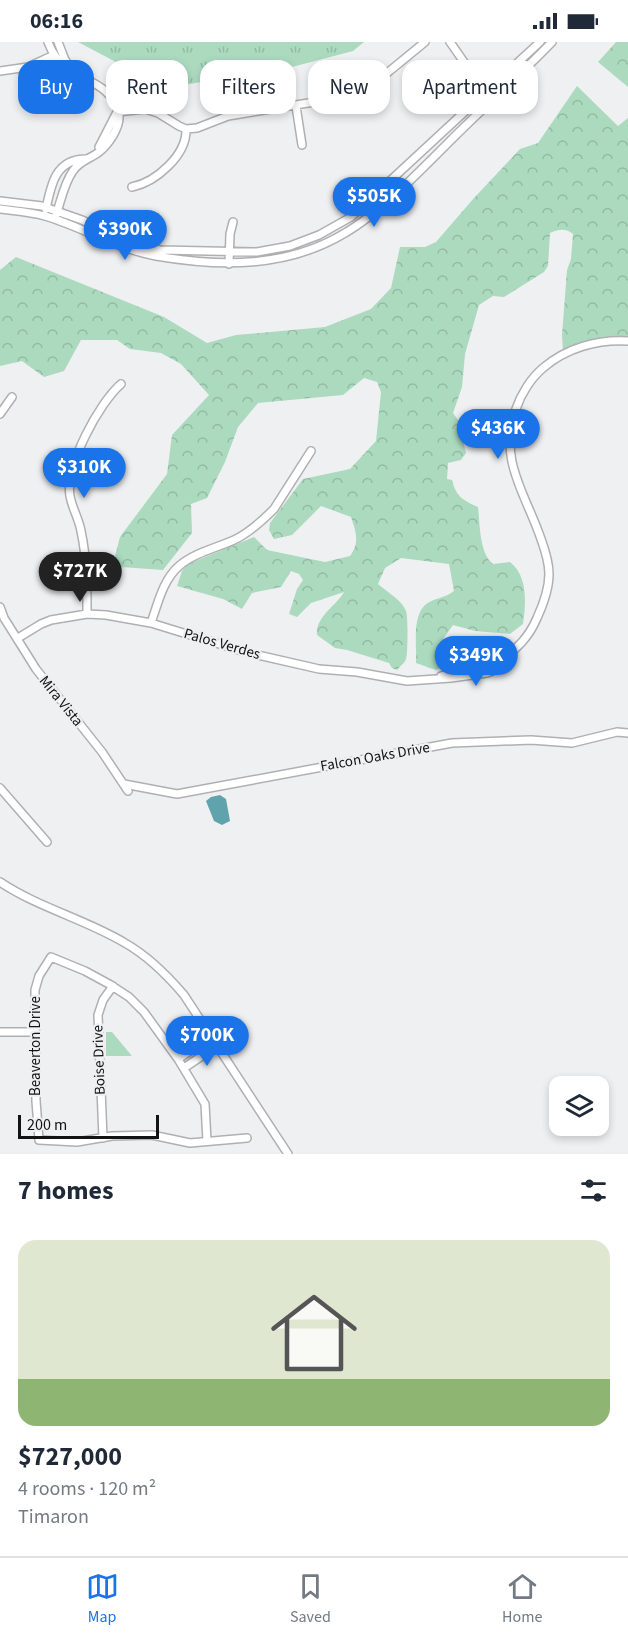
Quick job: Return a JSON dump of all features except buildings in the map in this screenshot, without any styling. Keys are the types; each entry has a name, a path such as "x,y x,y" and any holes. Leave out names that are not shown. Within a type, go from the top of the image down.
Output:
{"street":[{"path":"48,42 58,60"},
{"path":"58,42 65,60"},
{"path":"302,145 296,106 339,98 370,87 425,42"},
{"path":"450,42 463,60"},
{"path":"520,60 540,42"},
{"path":"534,60 552,42"},
{"path":"0,71 28,68 54,55"},
{"path":"94,82 106,92"},
{"path":"54,220 74,170 95,154 116,114"},
{"path":"158,114 186,129 205,127 228,116 242,114"},
{"path":"0,201 46,207 90,223 133,244 159,250 229,253 257,252 290,246 319,235 351,217 462,114"},
{"path":"0,209 45,216 135,251 155,256 229,264 277,260 325,244 347,232 405,184 478,114"},
{"path":"132,187 150,181 171,161 184,144 186,129"},
{"path":"45,216 54,180 60,170 76,159 86,159"},
{"path":"229,264 230,234 233,222"},
{"name":"Palos Verdes","path":"18,639 41,624 87,614 117,616 151,623 245,652 319,669 357,672 407,681 431,678 499,660 532,630 544,600 549,575 544,550 511,464 510,440 518,404 537,374 557,358 604,341 628,341"},
{"path":"87,614 87,574 84,549 70,495 70,484 86,435 111,393 120,384"},
{"path":"0,414 12,397"},
{"path":"151,623 166,584 178,567 187,560 236,538 266,517 284,494 311,451"},
{"name":"Mira Vista","path":"0,607 4,618 36,669 128,791"},
{"name":"Falcon Oaks Drive","path":"124,784 177,794 452,743 531,741 572,743 617,732 628,733"},
{"path":"0,788 47,842"},
{"path":"0,882 26,899 113,936 138,951 174,982 218,1045 288,1154"},
{"name":"Beaverton Drive","path":"103,1137 77,1142 39,1140 35,990 39,975 51,957 113,986"},
{"path":"113,986 129,997 144,1012 184,1068 205,1104 207,1141"},
{"name":"Boise Drive","path":"103,1137 98,1015 103,1000 113,986"},
{"path":"0,1032 35,1032"},
{"path":"178,1059 212,1036"},
{"path":"184,1068 218,1045"},
{"path":"103,1137 152,1135 181,1142 247,1138"}],"green space":[{"path":"78,42 364,42 353,51 319,60 308,60 308,63 296,66 296,60 200,60 200,82 188,84 188,60 112,60"},
{"path":"616,42 628,42 628,87 598,62"},
{"path":"577,86 618,126 628,118 628,336 577,343 563,352 562,335 567,270 571,259 573,234 565,230 550,233 548,266 544,272 504,297 493,296 479,305 465,354 462,387 453,413 458,420 466,453 461,460 448,463 447,479 452,480 460,497 478,507 481,537 488,559 493,564 510,562 520,575 525,599 523,624 510,634 475,631 453,625 441,642 443,654 461,651 472,638 500,643 436,670 416,663 416,626 420,612 427,603 454,591 449,564 401,558 385,568 378,584 401,603 407,614 407,656 405,662 397,670 389,663 335,648 317,635 319,623 344,592 311,603 297,617 289,614 297,589 303,580 299,574 291,571 281,587 252,593 242,609 223,599 177,586 182,571 188,564 254,537 267,550 325,562 350,556 356,541 356,532 351,517 321,506 292,535 274,539 269,530 270,523 303,479 350,469 376,441 381,392 377,382 364,378 343,395 258,403 238,427 225,462 207,498 191,504 192,533 163,570 121,567 114,560 120,537 167,474 172,435 209,395 181,364 161,353 130,349 117,340 81,340 64,371 44,377 22,361 0,366 0,270 16,257 164,317 207,343 236,335 325,327 371,309 391,288 400,247 425,247 436,242 520,149 538,143"},
{"path":"106,1032 112,1032 132,1056 106,1056"}],"water":[{"path":"220,795 226,799 230,821 222,825 214,821 206,801"}]}
